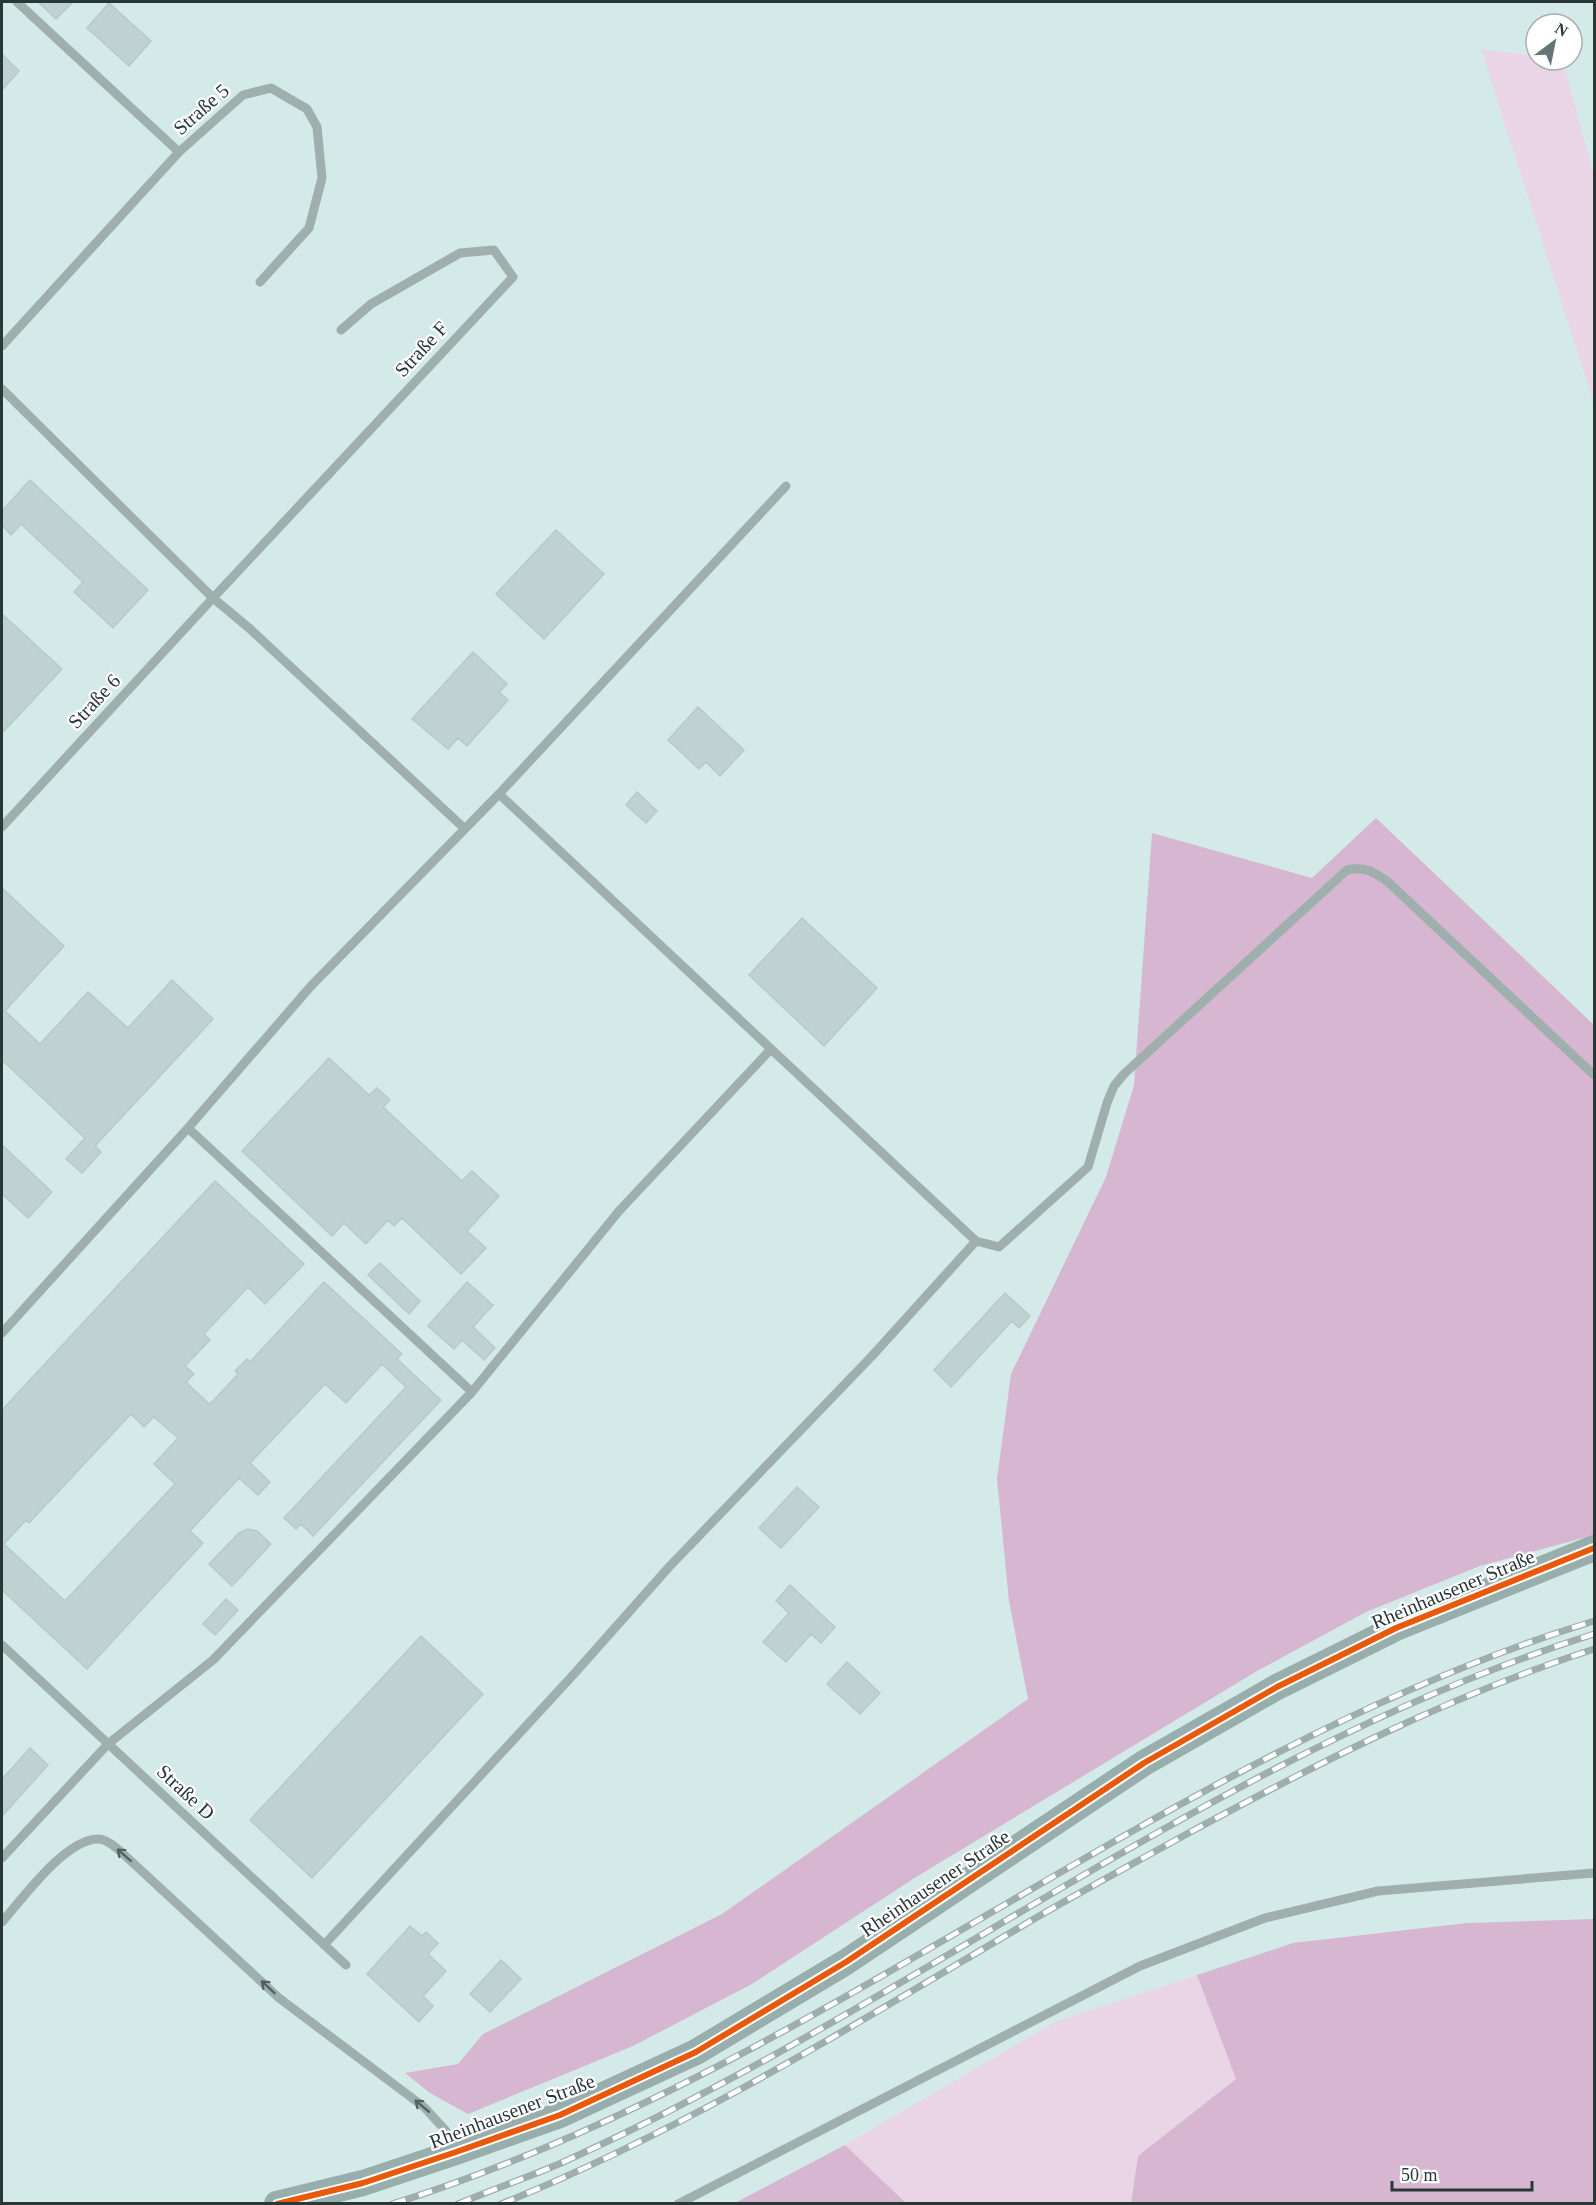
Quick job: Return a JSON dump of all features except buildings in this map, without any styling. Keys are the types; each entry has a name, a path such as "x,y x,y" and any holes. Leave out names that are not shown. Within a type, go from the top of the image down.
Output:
{"street":[{"name":"Rheinhausener Straße","path":"277,2204 363,2183 560,2115 696,2052 846,1962 1144,1763 1277,1687 1396,1628 1594,1548"}],"lane":[{"path":"17,2 179,152"},
{"name":"Straße 5","path":"2,346 179,152 243,94 271,88 308,109 317,127 322,178 309,228 260,282"},
{"name":"Straße F","path":"213,598 513,277 494,250 460,253 372,304 341,330"},
{"path":"2,388 213,598 249,628 465,828"},
{"path":"2,1333 188,1128 311,986 499,794 786,486"},
{"name":"Straße 6","path":"2,827 213,598"},
{"path":"499,794 976,1241 999,1247 1088,1167 1107,1104 1114,1086 1124,1074 1347,870 1360,867 1371,870 1388,882 1594,1075"},
{"path":"2,1858 108,1744 213,1660 472,1392 619,1211 771,1049"},
{"path":"188,1128 472,1392"},
{"path":"324,1945 669,1568 872,1356 976,1241"},
{"name":"Straße D","path":"2,1645 346,1965"},
{"path":"2,1922 63,1855 85,1841 102,1839 119,1850 279,1998 423,2107 446,2131 456,2152"},
{"path":"678,2204 1140,1966 1265,1918 1378,1891 1594,1873"}],"shaded area":[{"path":"1481,49 1524,54 1524,72 1566,72 1594,177 1594,404"},
{"path":"1376,818 1594,1025 1594,1535 1480,1566 1366,1612 1257,1671 916,1877 752,1984 633,2046 468,2114 430,2093 405,2073 458,2064 483,2034 722,1914 1028,1699 1009,1601 997,1479 1011,1374 1106,1177 1134,1085 1152,833 1312,878"},
{"path":"1594,1919 1594,2203 1131,2203 1138,2156 1236,2079 1197,1975 1293,1943 1467,1923"},
{"path":"1197,1975 1236,2079 1138,2156 1131,2203 906,2203 845,2145 1055,2022"},
{"path":"845,2145 906,2203 735,2203"}],"railway":[{"path":"392,2204 549,2146 701,2075 848,1995 1138,1828 1285,1749 1436,1678 1594,1621"},
{"path":"458,2204 559,2164 690,2100 818,2031 1196,1811 1325,1744 1457,1684 1594,1634"},
{"path":"501,2204 639,2142 706,2108 1086,1889 1328,1760 1432,1711 1539,1668 1594,1649"}],"cycle path":[{"path":"277,2204 363,2183 560,2115 696,2052 846,1962 1144,1763 1277,1687 1396,1628 1594,1548"}]}
